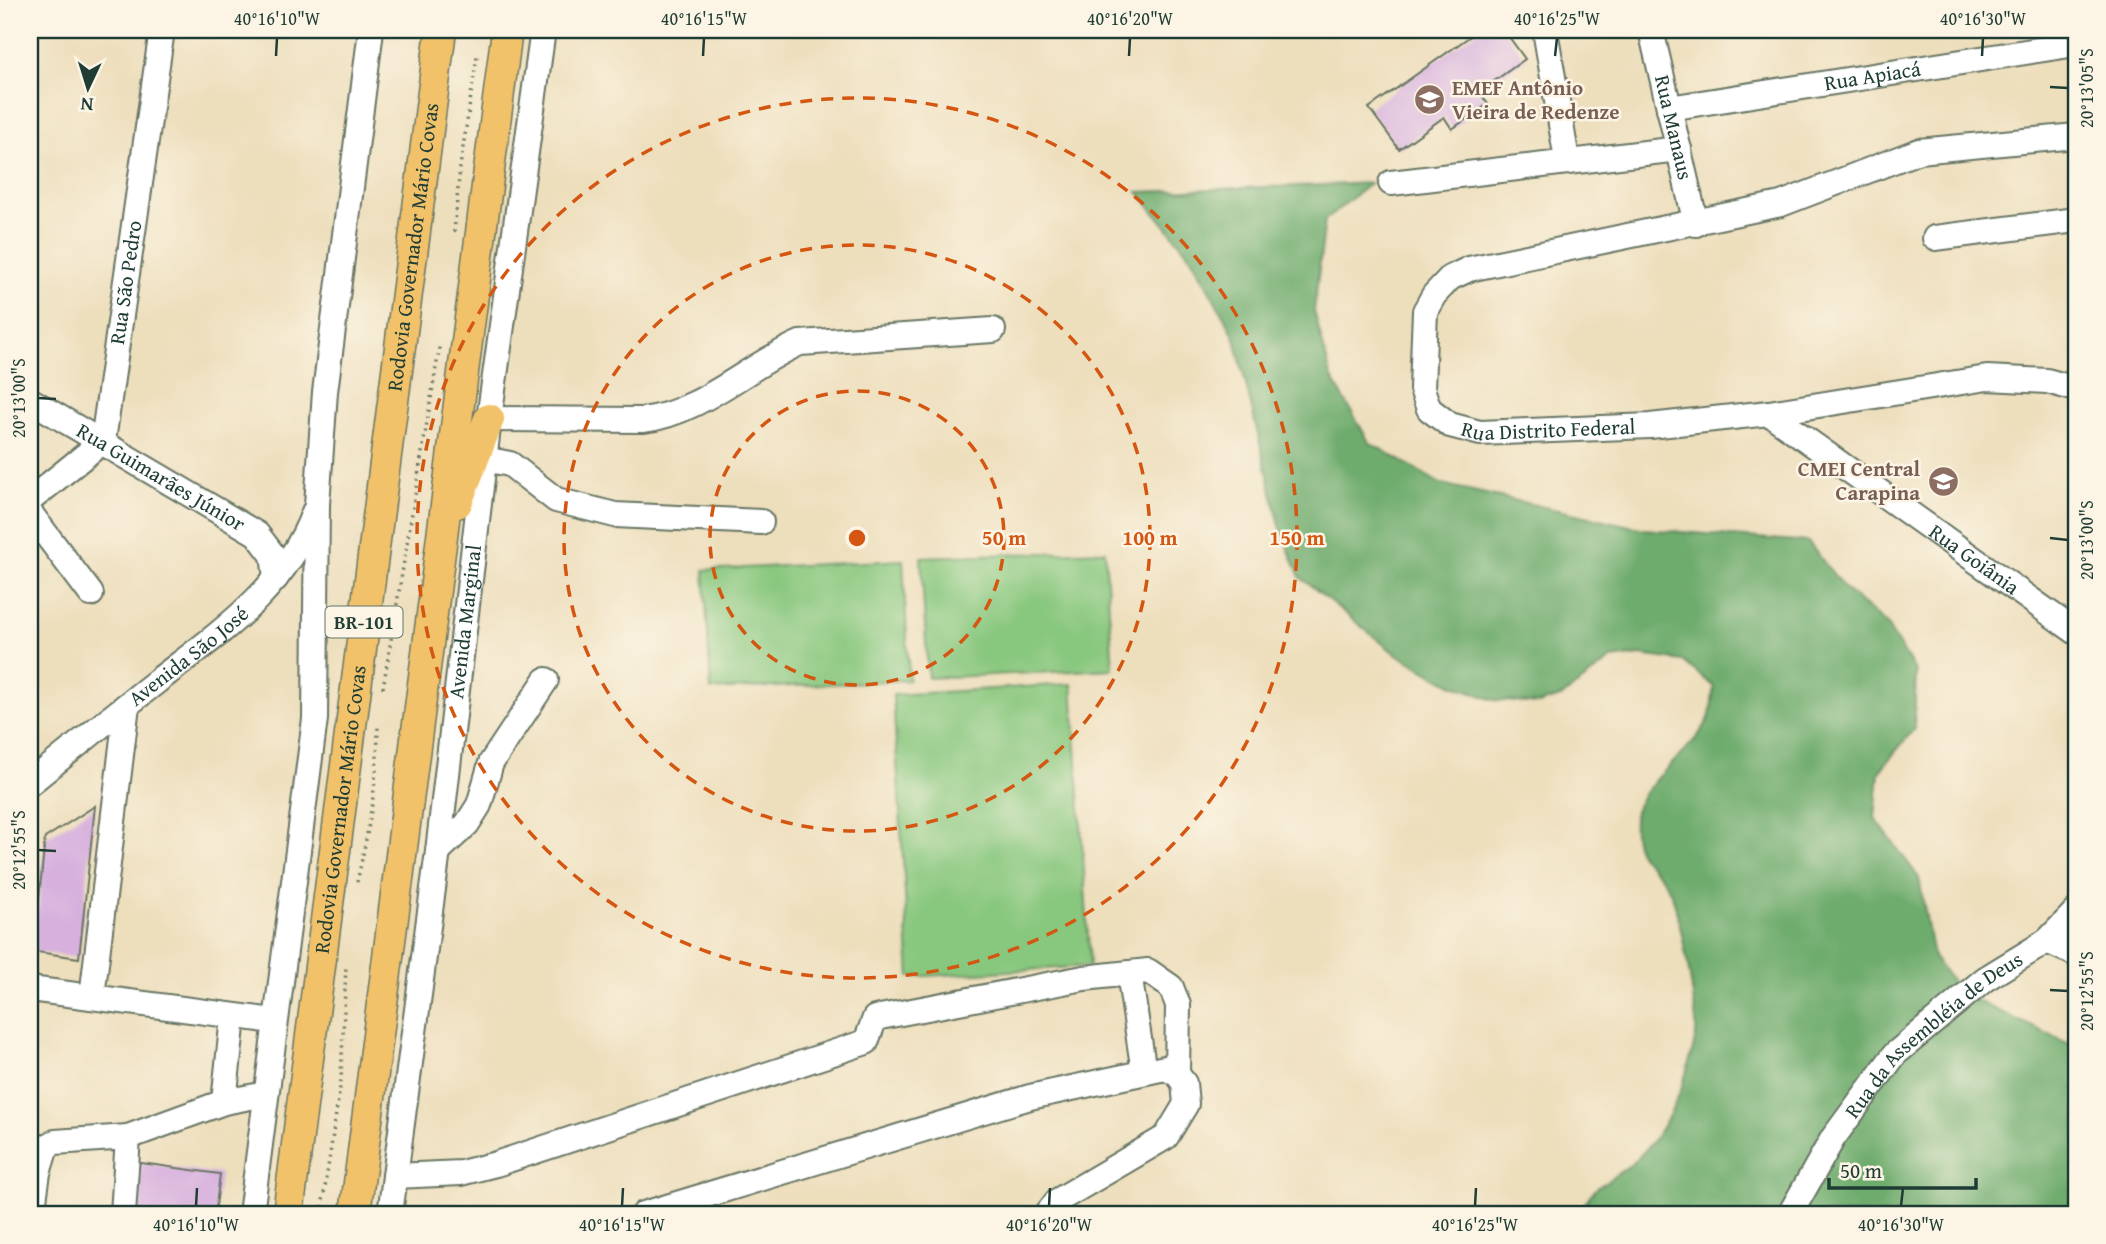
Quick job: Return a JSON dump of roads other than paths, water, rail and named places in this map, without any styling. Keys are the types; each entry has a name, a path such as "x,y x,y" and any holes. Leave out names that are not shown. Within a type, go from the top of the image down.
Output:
{"main road":[{"name":"Rodovia Governador Mário Covas","path":"288,1214 441,30"},
{"name":"BR-101","path":"355,1214 507,30"},
{"path":"439,549 489,419"}],"street":[{"name":"Rua São Pedro","path":"103,441 162,30"},
{"path":"251,1214 315,719 317,505 325,392 371,30"},
{"name":"Avenida Marginal","path":"390,1214 438,851 489,419 543,30"},
{"path":"1545,30 1567,160"},
{"name":"Rua Manaus","path":"1651,30 1696,224"},
{"name":"Rua Apiacá","path":"1669,108 2076,44"},
{"name":"Rua Distrito Federal","path":"2076,136 1919,151 1781,204 1696,224 1469,269 1450,278 1434,295 1425,311 1422,389 1429,409 1450,425 1480,433 1650,426 1769,413 1987,378 2047,381 2076,389"},
{"path":"1391,183 1567,160 1679,149"},
{"path":"1935,238 2076,220"},
{"path":"489,419 666,418 774,354 800,343 993,330"},
{"name":"Rua Guimarães Júnior","path":"30,400 257,534 273,555 276,578"},
{"name":"Rua Goiânia","path":"1769,413 2076,632"},
{"path":"30,500 103,441"},
{"path":"484,459 510,464 556,500 615,515 761,522"},
{"name":"Avenida São José","path":"30,783 257,602 305,534 317,505"},
{"path":"30,513 90,594"},
{"name":"Rua Guimarães Júnior","path":"257,534 281,537 305,534"},
{"path":"438,851 467,824 479,806 491,763 547,680"},
{"path":"92,997 127,705"},
{"path":"2076,911 2047,941 2076,954"},
{"name":"Rua da Assembléia de Deus","path":"1790,1214 1833,1138 1895,1054 1986,979 2047,941"},
{"path":"395,1176 461,1173 496,1164 866,1042 875,1018 1084,978 1148,971 1171,987 1178,1005 1177,1074"},
{"path":"1129,973 1144,1072"},
{"path":"30,989 274,1021"},
{"path":"224,1102 233,1017"},
{"path":"644,1214 1030,1097 1165,1068 1177,1074 1184,1083 1186,1104 1166,1137 1057,1201 1047,1214"},
{"path":"32,1214 38,1173 46,1147 55,1142 128,1137 224,1102 266,1094"},
{"path":"123,1214 128,1137"}],"place":[{"name":"EMEF Antônio Vieira de Redenze","path":"1429,100"},
{"name":"CMEI Central Carapina","path":"1943,481"}]}
